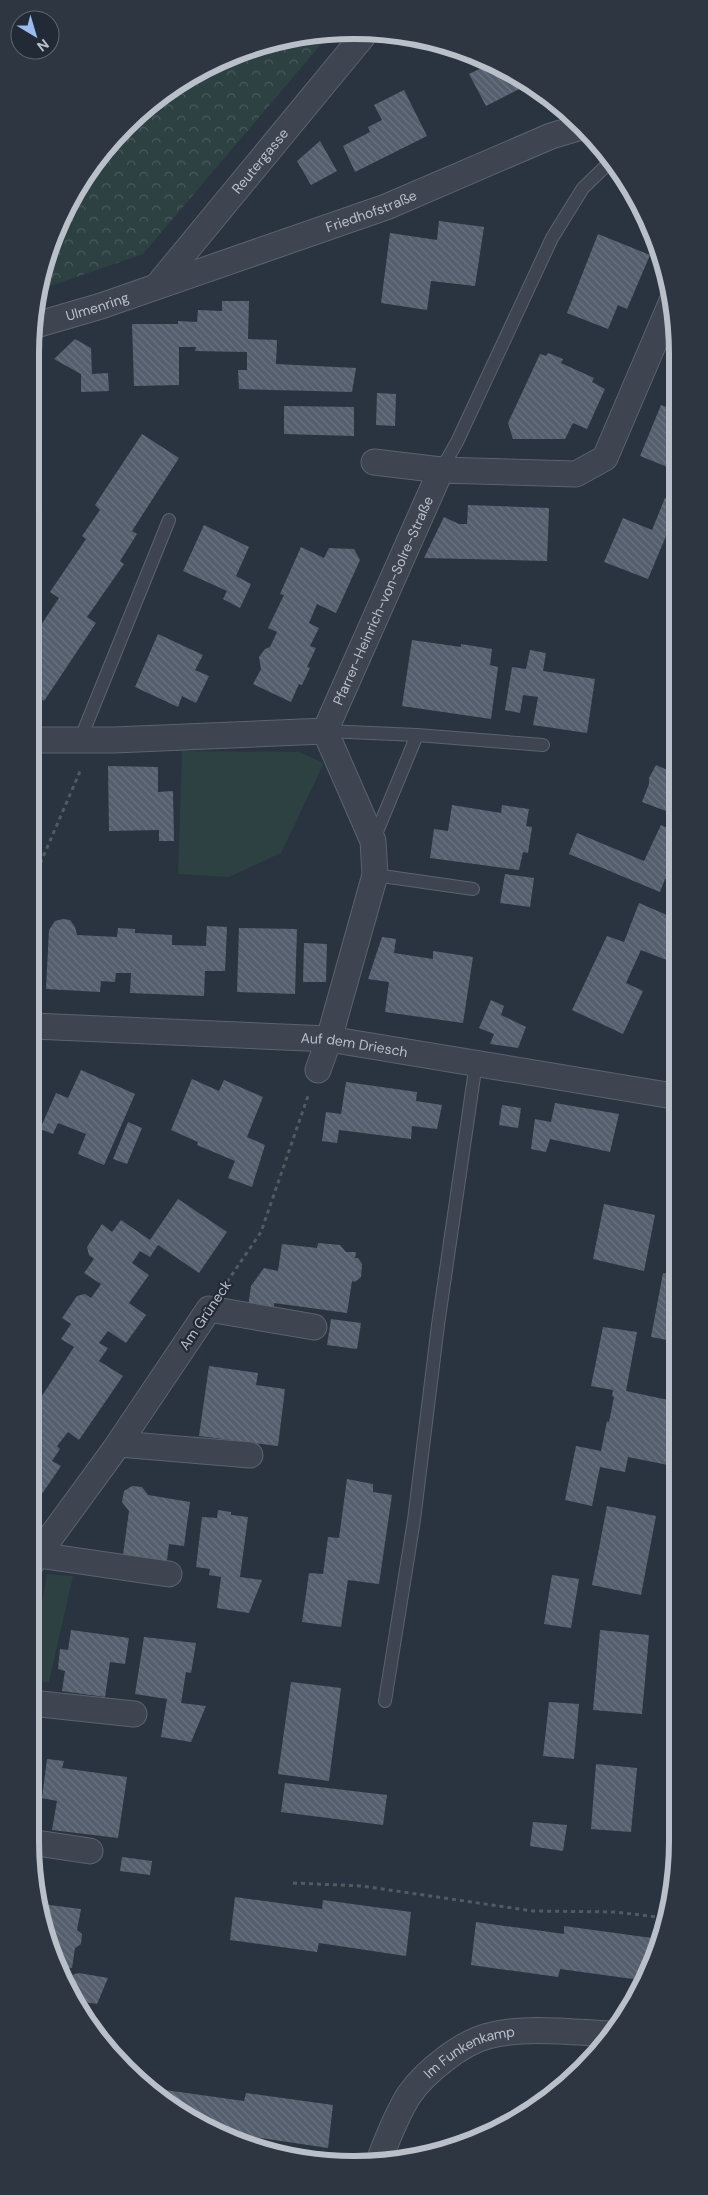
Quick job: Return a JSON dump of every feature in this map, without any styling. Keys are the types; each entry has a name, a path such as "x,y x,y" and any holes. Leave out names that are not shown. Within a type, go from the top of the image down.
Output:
{"street":[{"name":"Reutergasse","path":"157,286 361,39"},
{"name":"Friedhofstraße","path":"157,286 386,207 551,136 575,129"},
{"name":"Ulmenring","path":"40,324 101,306 157,286"},
{"path":"374,462 441,470 576,474 604,458 667,313"},
{"name":"Pfarrer-Heinrich-von-Solre-Straße","path":"325,731 441,470"},
{"path":"39,740 325,731 373,841 375,875 329,1039 318,1070"},
{"name":"Auf dem Driesch","path":"39,1026 329,1039 669,1095"},
{"path":"209,1309 314,1327"},
{"name":"Am Grüneck","path":"39,1553 119,1444 209,1309"},
{"path":"119,1444 250,1455"},
{"path":"39,1561 169,1574"},
{"path":"39,1704 134,1714"},
{"path":"39,1843 90,1851"},
{"name":"Im Funkenkamp","path":"381,2155 408,2096 430,2070 452,2054 486,2037 520,2031 603,2034"}],"lane":[{"path":"441,470 457,442 552,238 583,188 606,165"},
{"path":"86,740 169,520"},
{"path":"325,731 417,735 543,745"},
{"path":"373,841 417,735"},
{"path":"375,875 473,889"},
{"path":"385,1701 414,1520 438,1325 476,1063"}],"path":[{"path":"39,865 86,740"},
{"name":"Am Grüneck","path":"209,1309 261,1232 318,1070"},
{"path":"293,1883 362,1886 533,1911 615,1912 660,1917"}],"green space":[{"path":"325,40 143,254 46,288 55,253 81,196 117,146 146,117 196,81 233,63 272,49"},
{"path":"182,751 299,752 324,763 281,853 229,877 178,874"},
{"path":"47,1574 73,1576 49,1682 39,1681 39,1620"}],"building":[{"path":"484,67 522,88 486,106 469,74"},
{"path":"404,90 427,136 355,172 343,146 370,132 368,127 382,120 374,105"},
{"path":"320,141 337,171 311,185 297,161"},
{"path":"439,221 484,227 475,286 431,281 427,310 381,303 390,233 437,240"},
{"path":"598,234 650,255 627,309 618,305 608,329 567,313"},
{"path":"222,301 249,301 248,339 277,340 276,364 356,368 352,392 239,389 238,370 247,370 247,352 195,351 196,347 179,347 179,385 134,386 132,324 178,324 178,321 197,322 198,310 222,311"},
{"path":"75,339 91,348 92,374 108,373 109,391 81,392 81,374 54,359"},
{"path":"548,353 563,359 561,363 594,378 592,382 605,389 587,429 573,423 565,439 513,439 508,423 540,354 546,356"},
{"path":"377,393 396,394 395,426 376,425"},
{"path":"661,405 669,408 669,468 640,456"},
{"path":"284,406 354,407 354,436 284,434"},
{"path":"142,434 179,458 132,531 137,534 120,561 124,564 87,617 96,623 44,701 39,698 39,628 59,598 50,592 86,539 82,536 100,510 95,505"},
{"path":"665,498 669,500 669,537 666,536 648,579 604,562 623,518 652,530"},
{"path":"468,505 549,508 547,561 424,558 444,517 459,524 467,524"},
{"path":"204,525 249,547 236,576 251,584 240,608 223,599 227,591 183,571"},
{"path":"301,547 324,558 329,548 354,549 360,560 336,613 317,604 309,623 319,628 310,646 316,648 307,667 310,668 302,685 299,684 291,702 253,684 261,669 259,657 265,649 270,647 277,632 268,628 284,595 280,594"},
{"path":"158,634 203,655 195,670 209,676 196,703 182,696 178,707 135,687"},
{"path":"412,640 461,647 461,644 492,649 490,665 498,667 491,719 402,706"},
{"path":"530,650 546,653 543,671 595,679 587,733 533,725 538,697 523,695 520,713 505,710 512,667 526,669"},
{"path":"656,765 669,771 669,812 642,802 649,784 649,778"},
{"path":"108,766 158,767 158,792 173,791 174,841 159,841 159,830 109,831"},
{"path":"452,805 501,813 502,805 529,809 526,826 532,827 528,853 523,852 519,870 430,858 434,829 448,831"},
{"path":"661,825 669,829 669,880 665,879 660,892 569,854 577,833 644,861"},
{"path":"505,874 534,878 530,907 500,903"},
{"path":"639,903 669,916 669,961 641,950 626,983 643,991 623,1034 572,1010 607,936 624,942"},
{"path":"70,920 75,927 77,935 117,937 118,928 135,929 135,933 172,935 172,945 206,946 207,926 227,927 225,971 205,971 204,996 130,993 131,973 116,973 115,982 101,981 100,992 46,989 49,930 55,921"},
{"path":"239,928 297,929 295,994 237,992"},
{"path":"382,937 396,939 394,953 433,959 433,951 473,957 463,1023 385,1012 389,982 368,979"},
{"path":"304,943 327,944 326,982 303,982"},
{"path":"491,1000 504,1006 501,1015 526,1027 518,1048 490,1044 494,1034 479,1028"},
{"path":"81,1070 135,1094 104,1165 78,1154 86,1134 58,1123 53,1134 40,1129 56,1093 68,1098"},
{"path":"192,1079 219,1091 224,1080 263,1097 247,1137 265,1145 252,1187 228,1178 235,1161 197,1145 198,1142 171,1130"},
{"path":"346,1082 417,1092 416,1101 442,1105 437,1129 412,1126 411,1139 339,1130 337,1143 322,1141 326,1112 341,1114"},
{"path":"555,1103 619,1114 610,1152 550,1139 546,1152 531,1149 535,1119 551,1122"},
{"path":"502,1105 521,1108 518,1128 499,1125"},
{"path":"128,1122 142,1128 127,1164 113,1159"},
{"path":"178,1199 227,1232 199,1273 158,1245 150,1257 140,1251 132,1263 149,1275 129,1303 146,1315 126,1343 108,1331 99,1343 108,1348 99,1361 123,1376 79,1440 68,1432 57,1446 60,1449 52,1461 61,1466 39,1498 39,1400 74,1347 61,1339 71,1324 62,1318 77,1296 85,1294 91,1298 101,1284 84,1273 94,1259 89,1255 87,1247 102,1224 112,1232 121,1220 150,1240"},
{"path":"604,1204 655,1215 644,1271 593,1259"},
{"path":"318,1243 340,1245 346,1252 356,1252 355,1258 358,1258 362,1264 361,1277 355,1282 352,1281 347,1313 274,1303 274,1310 248,1307 251,1286 264,1268 278,1271 282,1244 317,1248"},
{"path":"663,1273 669,1274 669,1340 651,1337"},
{"path":"331,1319 361,1323 357,1349 327,1345"},
{"path":"603,1327 637,1332 626,1391 669,1400 668,1465 628,1457 625,1472 600,1467 592,1506 565,1500 576,1446 601,1451 607,1421 609,1422 614,1397 612,1396 613,1390 591,1386"},
{"path":"209,1366 258,1373 256,1385 285,1389 278,1446 199,1436"},
{"path":"347,1479 373,1484 373,1492 392,1495 379,1584 348,1580 341,1627 302,1622 309,1573 323,1574 328,1537 339,1538"},
{"path":"132,1486 142,1487 148,1495 190,1502 184,1546 169,1544 166,1568 122,1562 129,1511 122,1502 124,1491"},
{"path":"607,1506 656,1516 641,1595 592,1585"},
{"path":"218,1510 231,1512 231,1515 248,1517 240,1577 262,1580 249,1613 217,1608 221,1577 209,1575 210,1569 196,1567 202,1517 217,1518"},
{"path":"552,1575 579,1579 571,1628 544,1624"},
{"path":"71,1630 129,1638 125,1664 110,1662 105,1697 62,1691 65,1671 58,1669 60,1649 68,1650"},
{"path":"600,1630 649,1635 642,1714 593,1710"},
{"path":"144,1637 196,1643 191,1673 186,1672 181,1703 206,1706 191,1742 161,1737 167,1699 135,1694"},
{"path":"291,1682 341,1688 329,1781 278,1774"},
{"path":"549,1702 579,1704 574,1759 543,1756"},
{"path":"47,1759 64,1761 62,1768 127,1777 118,1838 52,1830 57,1801 42,1798"},
{"path":"596,1764 637,1768 631,1832 591,1829"},
{"path":"285,1783 387,1795 383,1825 281,1812"},
{"path":"533,1822 567,1825 563,1851 530,1846"},
{"path":"122,1857 152,1861 150,1875 120,1871"},
{"path":"235,1897 322,1909 323,1900 411,1912 406,1956 319,1943 317,1952 230,1940"},
{"path":"45,1904 81,1909 77,1930 82,1934 81,1944 75,1948 72,1968 65,1967 63,1962 49,1923"},
{"path":"476,1922 564,1934 564,1926 652,1938 650,1948 637,1980 560,1969 558,1977 471,1965"},
{"path":"79,1973 108,1978 97,2004 83,2002 69,1975"},
{"path":"160,2089 244,2101 246,2093 333,2105 328,2148 241,2135 196,2114"}]}
